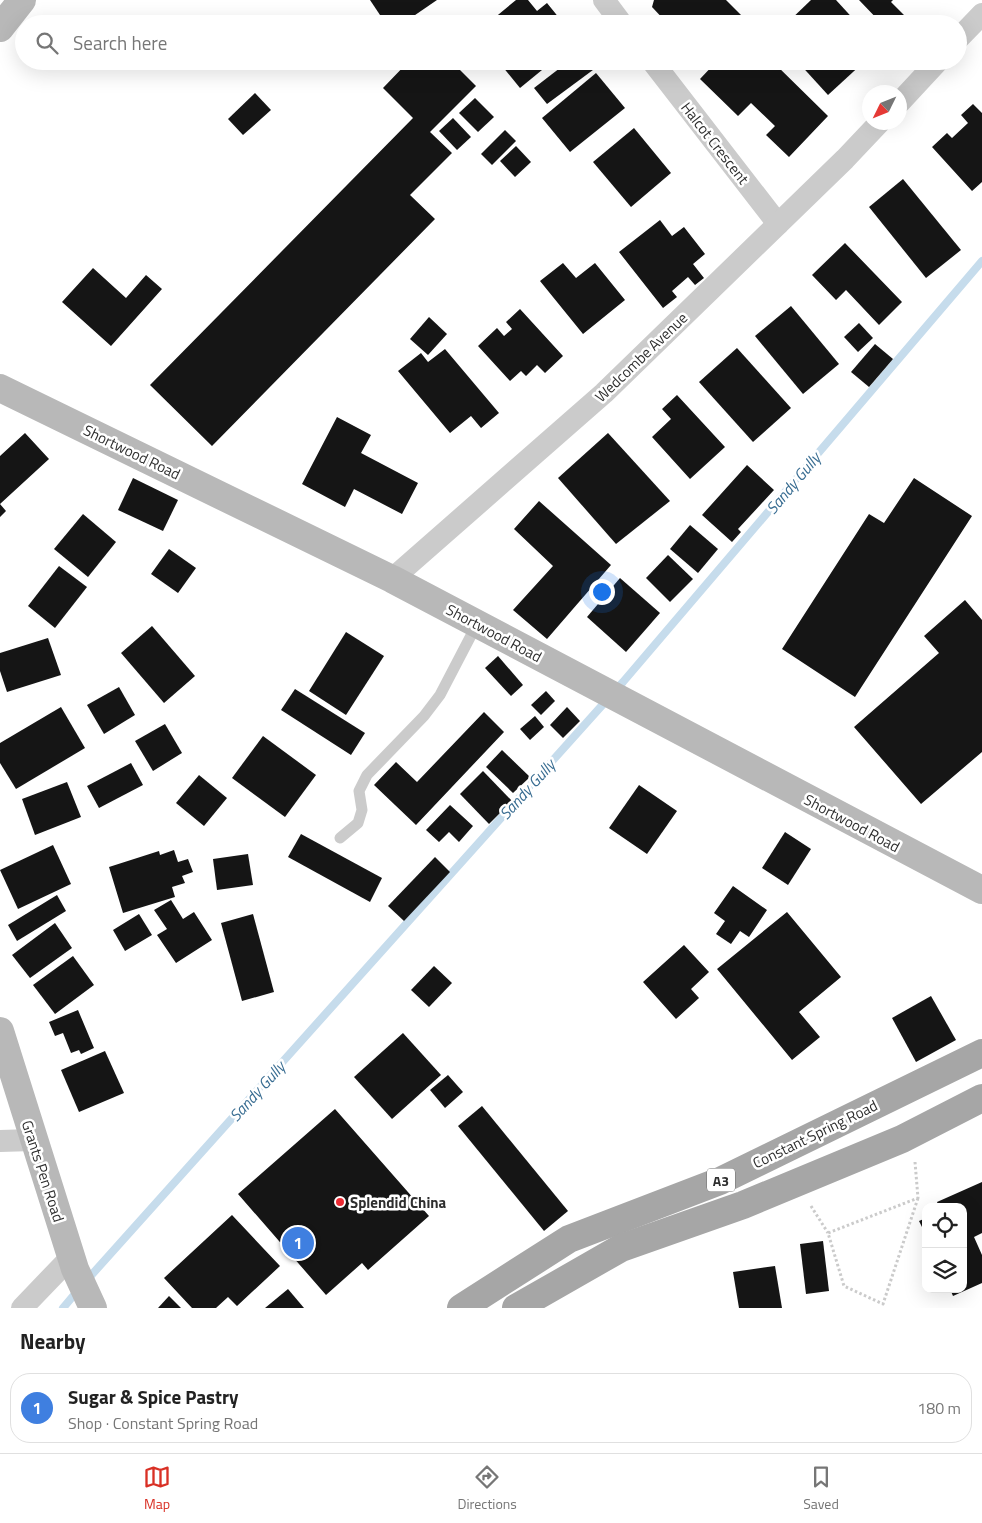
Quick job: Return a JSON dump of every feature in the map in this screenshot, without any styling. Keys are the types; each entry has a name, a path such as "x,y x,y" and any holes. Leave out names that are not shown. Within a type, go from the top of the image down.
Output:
{"main road":[{"path":"0,28 22,0"},
{"name":"Shortwood Road","path":"0,388 392,579 667,726 982,890"},
{"name":"Grants Pen Road","path":"0,1031 73,1263 93,1308"},
{"name":"Constant Spring Road","path":"462,1308 569,1239 720,1181 982,1052"},
{"name":"A3","path":"520,1306 621,1248 743,1206 913,1134 982,1098"}],"street":[{"path":"604,0 615,15"},
{"path":"967,30 982,14"},
{"name":"Halcot Crescent","path":"659,70 778,224"},
{"path":"907,94 930,70"},
{"name":"Wedcombe Avenue","path":"392,579 604,393 872,130"},
{"path":"0,1141 33,1140"},
{"path":"22,1308 73,1263"}],"lane":[{"path":"340,838 358,823 362,810 359,791 367,775 424,716 440,695 477,624"}],"path":[{"path":"913,1134 918,1198 883,1304 844,1286 828,1233 918,1198"}],"building":[{"path":"370,0 437,0 415,15 380,15"},
{"path":"516,0 528,0 537,11 547,3 557,15 498,15"},
{"path":"654,0 726,0 741,15 660,15 652,7"},
{"path":"811,0 836,0 850,15 795,15"},
{"path":"859,0 893,0 891,2 904,15 873,15"},
{"path":"400,70 460,70 476,86 430,132 452,153 410,195 435,219 212,446 150,385 413,118 383,88"},
{"path":"505,70 542,70 520,88"},
{"path":"557,70 593,70 547,104 534,88"},
{"path":"708,70 781,70 828,116 789,157 766,135 775,126 751,103 738,116 700,79"},
{"path":"805,70 855,70 828,95"},
{"path":"596,73 625,108 570,152 542,118"},
{"path":"255,93 271,110 243,135 228,119"},
{"path":"475,98 494,117 478,132 459,113"},
{"path":"973,104 982,113 982,182 972,191 932,147 947,133 952,138 968,123 961,115"},
{"path":"453,118 471,137 457,150 439,131"},
{"path":"634,128 671,173 631,207 593,162"},
{"path":"505,130 516,141 492,165 481,154"},
{"path":"516,146 531,162 515,177 500,161"},
{"path":"903,179 961,250 926,278 869,207"},
{"path":"660,220 672,236 684,227 705,254 693,264 704,278 695,285 688,277 672,291 677,297 663,308 619,252"},
{"path":"845,243 902,302 879,325 846,290 836,300 812,275"},
{"path":"563,263 576,278 595,263 625,300 583,334 540,281"},
{"path":"93,268 126,298 146,275 162,289 111,346 62,302"},
{"path":"791,306 839,364 803,394 755,336"},
{"path":"520,309 563,356 545,373 537,365 526,376 521,371 510,381 478,346 497,328 504,336 512,329 506,322"},
{"path":"429,317 447,334 428,355 410,339"},
{"path":"859,323 873,338 858,352 844,337"},
{"path":"875,344 893,359 869,387 851,372"},
{"path":"737,348 791,408 753,442 699,382"},
{"path":"445,349 499,413 481,428 471,416 450,433 398,371 421,353 428,362"},
{"path":"677,395 725,447 690,479 652,437 671,419 662,409"},
{"path":"337,417 371,435 361,453 418,483 402,514 354,489 345,507 302,484"},
{"path":"25,433 49,459 0,504 0,456"},
{"path":"608,433 670,501 616,544 558,478"},
{"path":"747,465 774,490 738,529 741,532 732,542 702,515"},
{"path":"133,478 178,500 163,531 118,510"},
{"path":"914,478 972,516 855,697 782,649 869,514 884,523"},
{"path":"539,501 611,565 547,639 513,610 553,566 514,529"},
{"path":"0,504 6,511 0,517"},
{"path":"83,514 116,542 88,577 54,549"},
{"path":"690,525 718,549 698,573 670,549"},
{"path":"169,549 196,568 178,593 151,574"},
{"path":"668,555 693,579 670,602 646,578"},
{"path":"59,566 87,587 55,628 28,606"},
{"path":"620,578 660,613 626,652 587,617"},
{"path":"965,600 982,620 982,752 921,804 854,727 939,653 924,636"},
{"path":"152,626 195,676 164,703 121,653"},
{"path":"346,632 384,656 346,715 309,691"},
{"path":"48,638 61,675 7,692 0,671 0,653"},
{"path":"498,656 523,685 511,696 485,668"},
{"path":"119,687 135,715 104,734 87,705"},
{"path":"295,689 365,733 351,755 281,710"},
{"path":"546,691 555,701 541,715 531,705"},
{"path":"61,707 85,748 16,789 0,763 0,743"},
{"path":"567,707 580,721 563,738 550,725"},
{"path":"484,712 504,732 416,825 374,785 396,762 417,782"},
{"path":"535,716 544,727 530,740 520,729"},
{"path":"165,724 182,753 153,771 135,741"},
{"path":"263,736 316,775 285,817 232,778"},
{"path":"502,750 530,777 513,793 486,767"},
{"path":"131,763 143,785 99,808 87,786"},
{"path":"483,771 512,801 489,824 460,794"},
{"path":"199,775 227,798 204,826 176,803"},
{"path":"67,782 81,817 35,835 22,799"},
{"path":"639,785 677,811 647,854 609,828"},
{"path":"450,805 473,826 459,842 449,832 439,842 426,830"},
{"path":"785,832 811,849 788,885 762,868"},
{"path":"301,834 382,878 370,902 288,857"},
{"path":"53,845 71,884 18,909 0,870"},
{"path":"174,850 178,862 188,859 193,872 182,876 185,883 172,887 175,897 123,913 109,867 159,851 160,855"},
{"path":"248,854 253,885 217,890 213,859"},
{"path":"435,857 450,872 404,921 388,906"},
{"path":"733,886 767,910 749,937 740,931 731,944 716,934 725,921 714,913"},
{"path":"57,895 66,911 17,941 8,925"},
{"path":"171,900 183,919 194,912 212,940 176,963 157,935 167,929 154,910"},
{"path":"787,912 841,977 799,1012 820,1037 792,1060 717,969"},
{"path":"139,914 152,935 125,951 113,930"},
{"path":"253,914 274,992 242,1001 221,923"},
{"path":"55,923 72,948 30,978 12,955"},
{"path":"684,945 709,972 691,989 699,998 676,1019 643,982"},
{"path":"73,956 94,985 55,1014 33,985"},
{"path":"434,966 452,983 429,1007 411,990"},
{"path":"931,996 956,1040 916,1062 892,1018"},
{"path":"78,1010 94,1048 81,1054 79,1050 71,1053 63,1033 55,1036 49,1022"},
{"path":"403,1033 441,1075 392,1119 354,1077"},
{"path":"105,1051 124,1093 79,1112 61,1070"},
{"path":"448,1075 463,1092 445,1108 430,1090"},
{"path":"482,1106 568,1211 544,1231 458,1126"},
{"path":"335,1109 429,1216 368,1270 362,1263 326,1295 238,1194"},
{"path":"982,1182 982,1233 974,1237 982,1255 982,1283 967,1290 967,1203 937,1202"},
{"path":"232,1215 280,1266 237,1306 228,1297 216,1308 192,1308 164,1278"},
{"path":"823,1241 829,1291 806,1294 800,1244"},
{"path":"775,1266 782,1308 739,1308 733,1272"},
{"path":"288,1289 304,1308 265,1308"},
{"path":"169,1296 181,1308 158,1308"}],"waterway":[{"name":"Sandy Gully","path":"87,1280 623,682 982,261"},
{"name":"Sandy Gully","path":"63,1308 79,1289"}],"place":[{"name":"Splendid China","path":"340,1202"},
{"name":"Sugar & Spice Pastry","path":"298,1243"}]}
